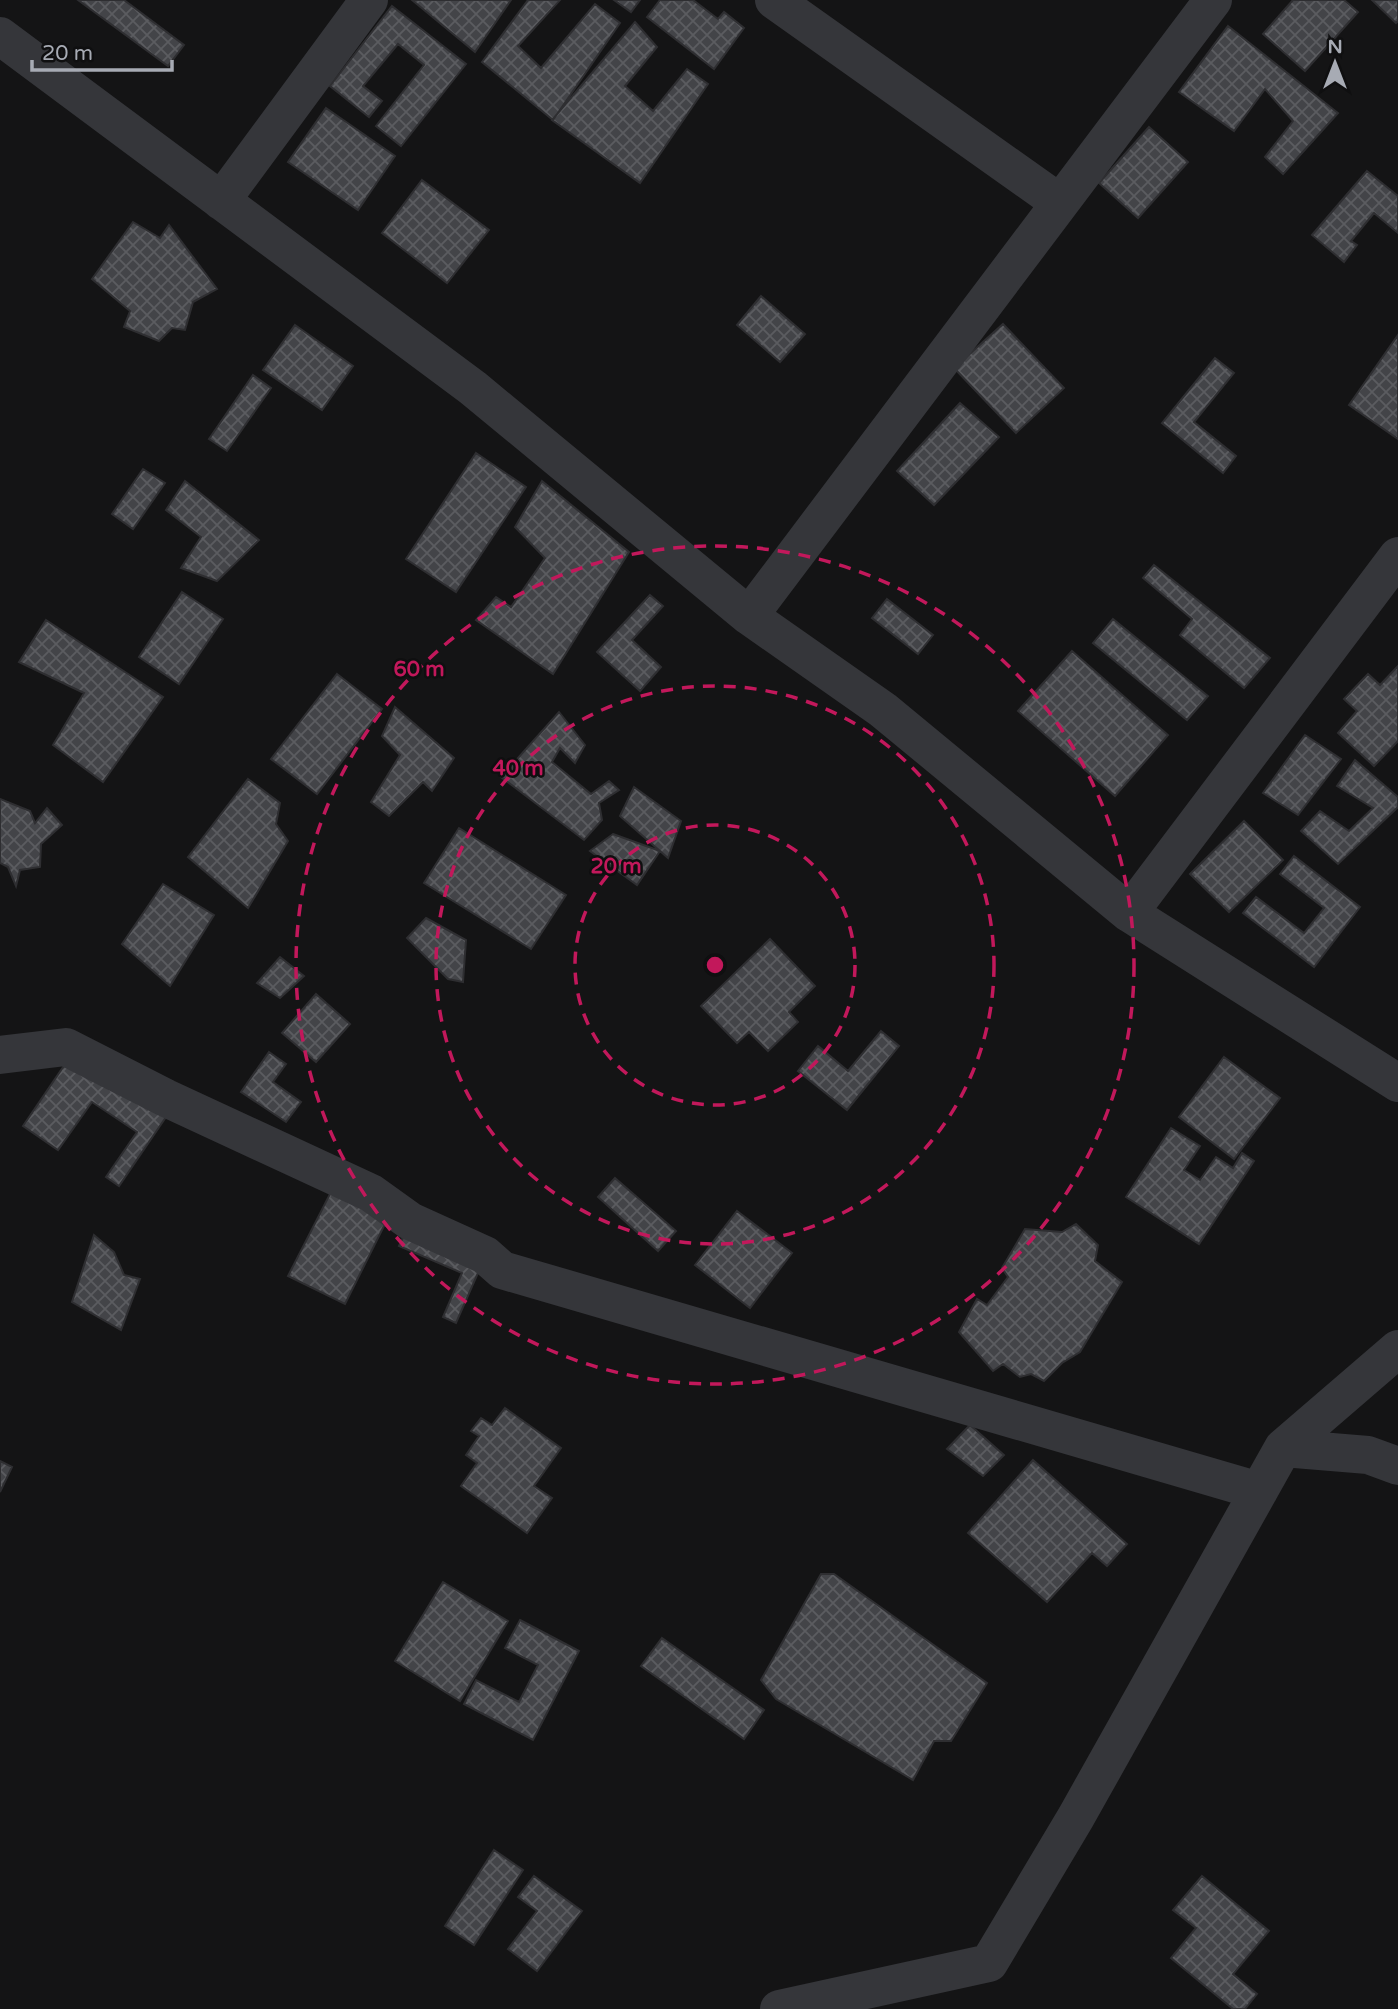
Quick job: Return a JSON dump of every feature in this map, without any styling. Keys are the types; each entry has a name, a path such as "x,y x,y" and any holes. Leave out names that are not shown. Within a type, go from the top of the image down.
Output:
{"street":[{"path":"221,201 369,0"},
{"path":"774,0 1060,203"},
{"path":"749,616 1213,0"},
{"path":"0,37 473,388 749,616 883,710 1129,913 1398,1083"},
{"path":"1129,913 1398,556"},
{"path":"0,1055 66,1047 166,1098 371,1193 410,1221 485,1255 502,1270 1259,1491"},
{"path":"779,2009 989,1963 1076,1817 1283,1448 1398,1349"},
{"path":"1283,1448 1368,1455 1398,1466"}],"building":[{"path":"78,0 124,0 184,45 168,66"},
{"path":"412,0 511,0 475,52"},
{"path":"528,0 560,0 518,46 541,68 595,4 620,23 553,120 482,62"},
{"path":"614,0 640,0 631,12"},
{"path":"660,0 693,0 718,19 724,12 744,28 714,69 647,17"},
{"path":"1293,0 1344,0 1358,12 1305,71 1263,34"},
{"path":"1372,0 1398,0 1398,21 1396,23"},
{"path":"392,6 466,64 401,146 376,126 424,65 398,44 363,86 382,101 369,117 330,86"},
{"path":"635,22 657,47 625,86 653,111 687,69 708,84 640,183 552,120"},
{"path":"1228,26 1338,113 1283,174 1265,157 1293,121 1265,89 1234,131 1179,92"},
{"path":"326,108 395,156 358,210 288,162"},
{"path":"1149,127 1188,162 1138,218 1099,183"},
{"path":"1367,171 1398,196 1398,233 1374,213 1351,241 1357,245 1344,262 1312,235"},
{"path":"422,180 489,230 447,283 382,233"},
{"path":"133,222 160,238 169,225 217,289 193,302 185,330 172,328 159,341 124,327 130,311 92,279"},
{"path":"761,296 805,334 780,362 737,325"},
{"path":"1003,324 1064,388 1016,433 954,368"},
{"path":"295,325 353,366 322,410 263,370"},
{"path":"1398,335 1398,439 1349,405"},
{"path":"1215,358 1234,373 1194,422 1236,456 1223,473 1162,423"},
{"path":"253,375 271,388 227,451 209,439"},
{"path":"960,403 999,437 934,505 897,471"},
{"path":"476,453 526,487 456,592 406,559"},
{"path":"143,469 165,483 133,529 112,514"},
{"path":"185,481 259,540 217,581 181,568 201,537 166,510"},
{"path":"542,481 629,552 553,674 476,620 496,597 511,607 545,558 515,527"},
{"path":"1154,565 1270,658 1244,688 1180,635 1192,619 1143,578"},
{"path":"182,592 223,619 179,684 139,657"},
{"path":"650,595 663,606 632,640 661,667 640,691 597,652"},
{"path":"887,599 933,635 918,654 872,618"},
{"path":"1113,619 1208,696 1187,720 1093,643"},
{"path":"46,620 163,697 103,782 53,745 84,693 19,662"},
{"path":"1072,651 1168,735 1115,796 1018,711"},
{"path":"1398,666 1398,741 1374,766 1338,733 1357,711 1344,699 1368,674 1380,685"},
{"path":"337,674 382,709 317,794 271,759"},
{"path":"395,707 454,758 432,791 423,782 389,816 371,802 400,755 382,736"},
{"path":"559,712 585,745 575,763 560,748 552,762 591,794 609,781 619,790 599,803 602,820 584,840 501,777"},
{"path":"1305,735 1341,759 1298,815 1263,793"},
{"path":"1355,760 1398,797 1398,807 1338,864 1301,831 1320,811 1349,831 1373,808 1337,786"},
{"path":"248,779 280,803 276,824 288,841 248,908 188,857"},
{"path":"634,787 681,821 668,858 620,816"},
{"path":"0,799 30,811 35,823 47,808 62,825 41,844 40,867 20,870 16,886 8,867 0,863"},
{"path":"1244,821 1283,860 1229,912 1190,874"},
{"path":"459,828 566,895 531,949 424,883"},
{"path":"613,834 660,851 637,885 590,851"},
{"path":"1294,856 1360,907 1314,967 1243,913 1256,897 1304,933 1324,908 1280,874"},
{"path":"163,884 214,915 170,986 122,944"},
{"path":"426,918 466,940 463,982 448,979 407,938"},
{"path":"770,939 815,986 789,1012 798,1022 768,1051 749,1032 737,1043 701,1006"},
{"path":"280,957 304,976 280,998 257,983"},
{"path":"316,994 350,1024 316,1062 282,1033"},
{"path":"881,1031 899,1046 847,1110 798,1071 818,1046 848,1071"},
{"path":"269,1052 286,1064 273,1082 301,1102 286,1122 241,1092"},
{"path":"72,1054 166,1117 119,1186 106,1177 137,1132 92,1102 58,1150 23,1126"},
{"path":"1224,1057 1280,1098 1234,1159 1179,1117"},
{"path":"1171,1128 1200,1146 1184,1170 1200,1180 1216,1157 1233,1168 1242,1153 1254,1161 1199,1244 1126,1197"},
{"path":"615,1178 676,1231 658,1251 598,1197"},
{"path":"333,1188 389,1216 345,1304 288,1276"},
{"path":"737,1211 792,1253 750,1308 695,1265"},
{"path":"409,1224 485,1257 456,1323 443,1317 462,1273 399,1246"},
{"path":"1076,1224 1098,1245 1095,1261 1122,1282 1080,1352 1062,1363 1044,1381 1031,1374 1020,1377 1003,1364 993,1371 959,1332 977,1299 987,1305 1008,1277 1002,1268 1025,1229 1062,1232"},
{"path":"94,1235 114,1252 124,1275 140,1279 121,1330 72,1302"},
{"path":"505,1408 561,1448 534,1486 552,1498 527,1533 461,1486 477,1463 466,1455 479,1436 471,1431 481,1418 492,1425"},
{"path":"970,1425 1004,1455 983,1476 947,1449"},
{"path":"1033,1460 1127,1544 1107,1566 1092,1553 1047,1602 968,1533"},
{"path":"0,1461 12,1467 0,1492"},
{"path":"821,1574 834,1574 987,1683 951,1741 934,1741 913,1780 776,1699 761,1680"},
{"path":"443,1582 508,1621 460,1701 395,1661"},
{"path":"520,1620 579,1651 533,1740 464,1704 476,1680 519,1702 538,1665 505,1648"},
{"path":"662,1638 764,1710 744,1739 641,1666"},
{"path":"494,1850 523,1870 474,1945 445,1926"},
{"path":"534,1876 582,1911 537,1971 508,1949 537,1911 518,1897"},
{"path":"1202,1876 1269,1931 1233,1974 1257,1994 1245,2009 1233,2009 1171,1958 1196,1928 1173,1910"}]}
